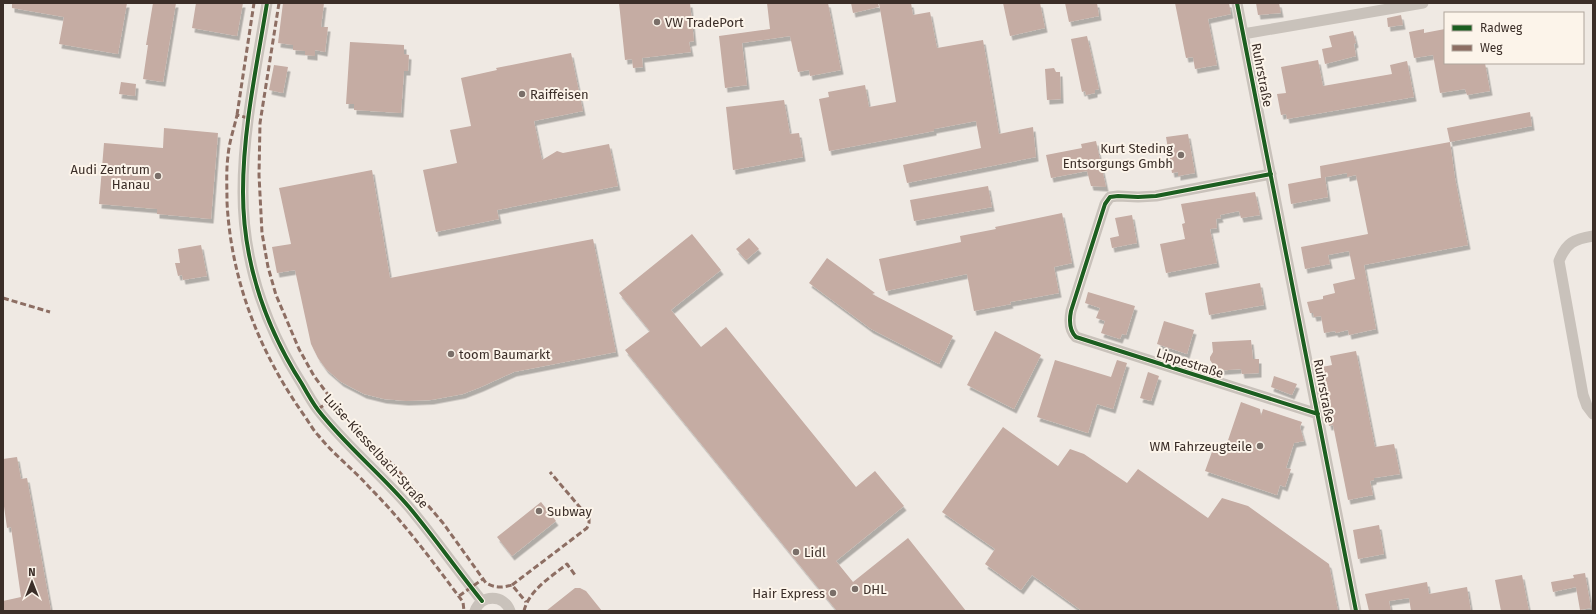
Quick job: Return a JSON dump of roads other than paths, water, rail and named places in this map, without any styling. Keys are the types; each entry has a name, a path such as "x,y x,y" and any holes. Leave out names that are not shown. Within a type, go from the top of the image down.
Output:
{"street":[{"name":"Luise-Kiesselbach-Straße","path":"267,3 247,122 243,177 248,247 261,301 273,332 288,362 318,409 346,443 409,507 482,601"},
{"name":"Ruhrstraße","path":"1237,3 1356,611"},
{"path":"1243,34 1423,3"},
{"name":"Lippestraße","path":"1271,174 1156,196 1110,197 1105,204 1069,319 1072,333 1076,337 1318,414"},
{"path":"1593,236 1582,238 1571,243 1563,250 1559,261 1584,395 1587,406 1593,414"},
{"path":"475,611 482,601 492,597 500,599 506,604 510,611"}],"place":[{"name":"VW TradePort","path":"657,22"},
{"name":"Raiffeisen","path":"522,94"},
{"name":"Kurt Steding Entsorgungs Gmbh","path":"1181,155"},
{"name":"Audi Zentrum Hanau","path":"158,176"},
{"name":"toom Baumarkt","path":"451,354"},
{"name":"WM Fahrzeugteile","path":"1260,446"},
{"name":"Subway","path":"539,511"},
{"name":"Lidl","path":"796,552"},
{"name":"DHL","path":"855,589"},
{"name":"Hair Express","path":"833,593"}]}
